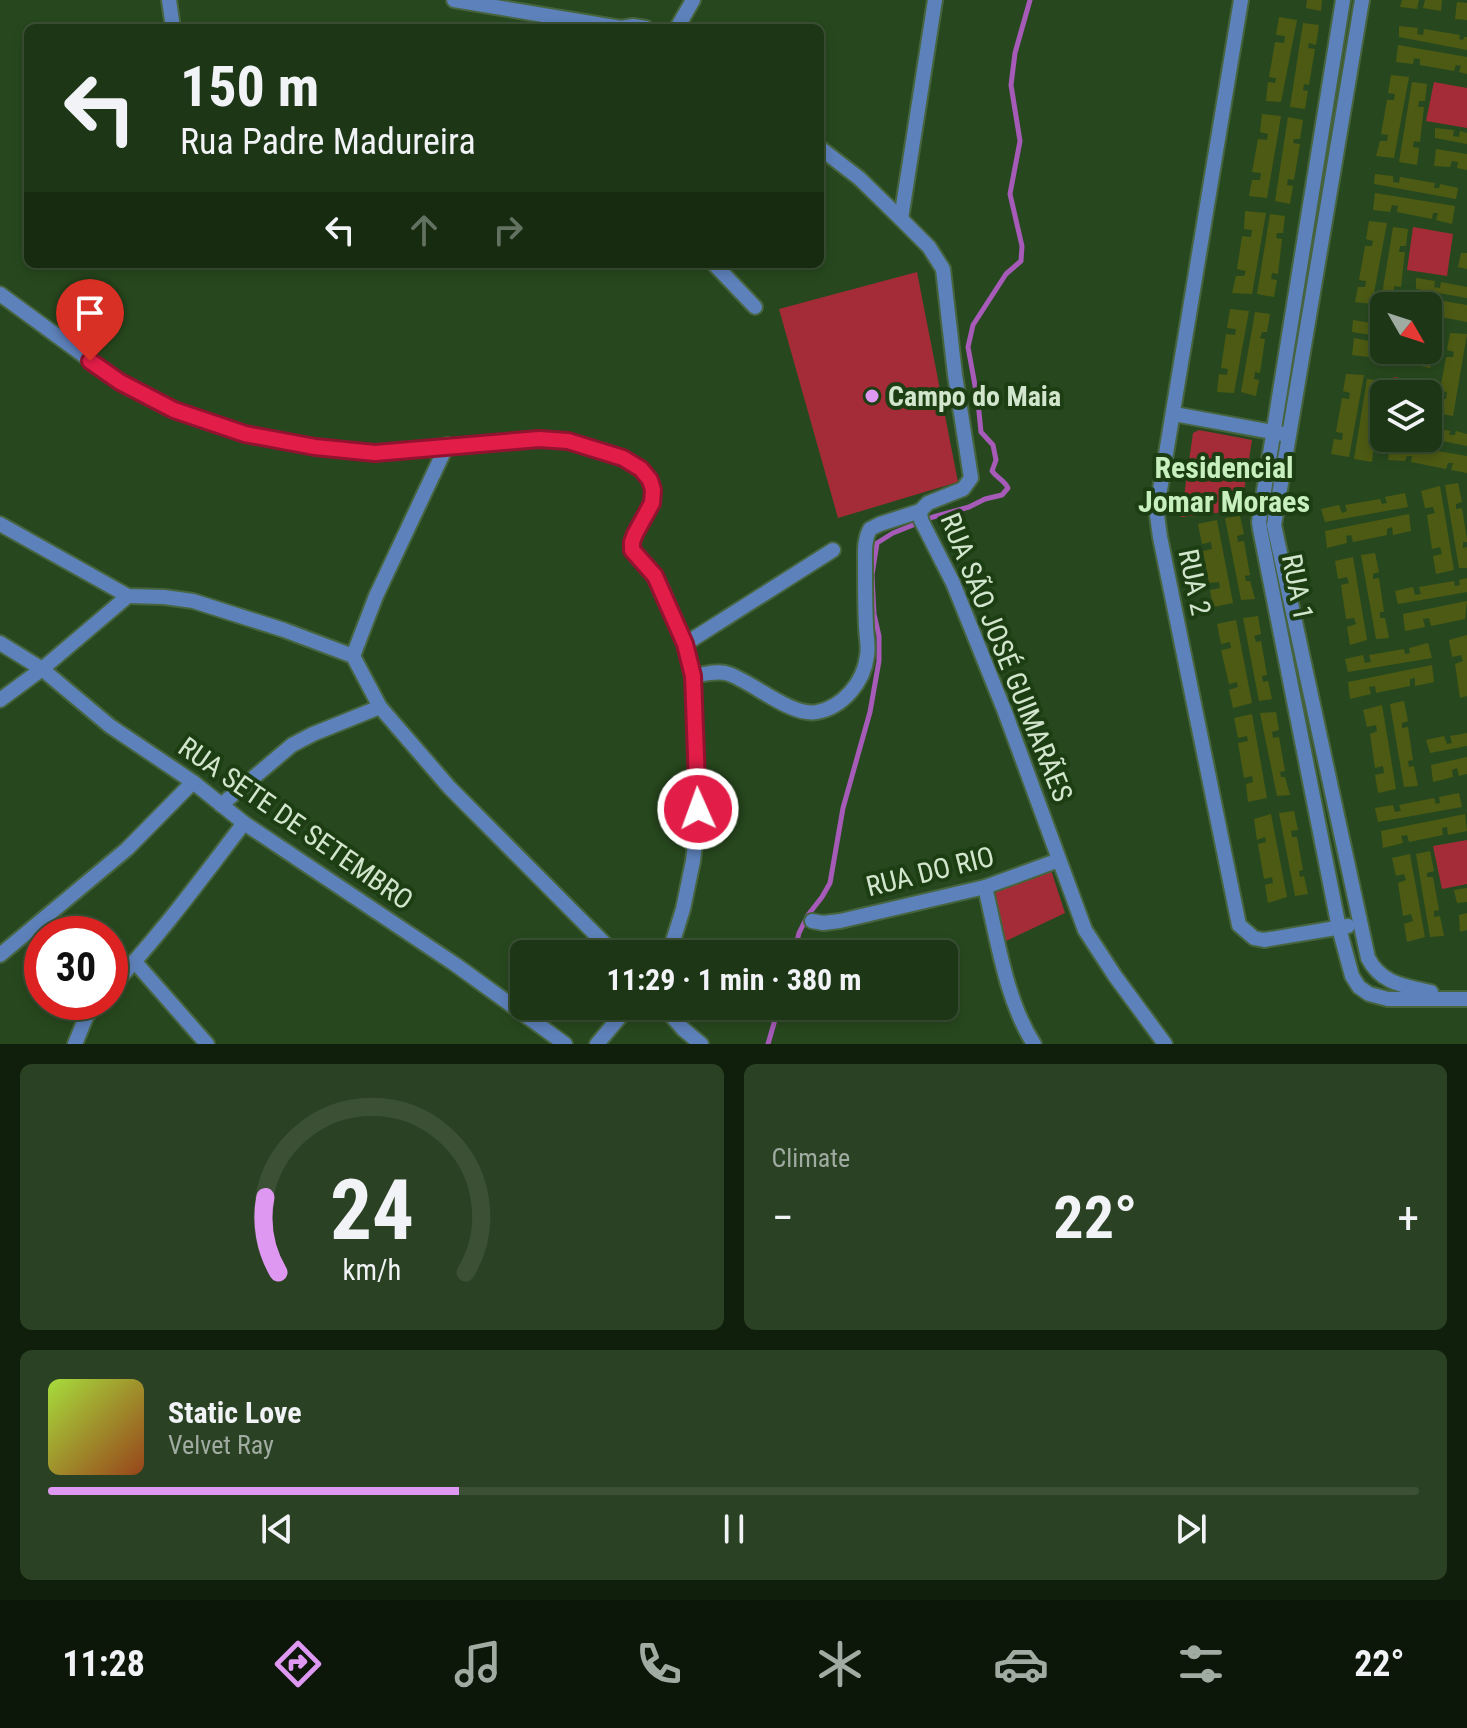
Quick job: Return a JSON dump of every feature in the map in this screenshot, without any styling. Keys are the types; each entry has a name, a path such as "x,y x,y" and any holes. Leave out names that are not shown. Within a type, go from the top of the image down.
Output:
{"street":[{"path":"169,0 172,24"},
{"path":"454,0 597,24"},
{"path":"679,24 693,0"},
{"path":"901,219 935,0"},
{"name":"RUA 2","path":"1241,0 1157,515 1239,925 1254,938 1264,940 1360,924"},
{"name":"RUA 1","path":"1343,0 1281,434 1275,535 1371,963 1385,978 1397,984 1461,998"},
{"name":"RUA 1","path":"1362,0 1281,434 1259,522 1339,928 1352,976 1359,987 1369,994 1388,999 1461,998"},
{"name":"RUA SÃO JOSÉ GUIMARÃES","path":"824,151 859,178 901,219 929,247 943,269 955,375 971,474 963,489 928,503 922,521 953,583 1005,712 1085,930 1165,1044"},
{"path":"718,268 755,307"},
{"path":"0,294 120,382 174,410 245,434 315,447 375,453 539,439 568,441 623,458 641,469 650,480 652,503 635,534 632,550 655,576 685,644 693,676 698,809 696,836 693,861 673,940"},
{"path":"1174,414 1281,434"},
{"path":"353,656 376,596 447,445"},
{"path":"693,676 724,672 804,712 817,712 836,705 857,684 868,655 865,605 867,535 870,529 880,524 922,521"},
{"path":"0,524 128,596 193,601 353,656 380,707 449,787 601,940"},
{"path":"685,644 833,550"},
{"path":"0,700 42,669 128,596"},
{"name":"RUA SETE DE SETEMBRO","path":"0,643 42,669 110,726 193,782 244,823 456,965 565,1044"},
{"path":"221,805 292,745 380,707"},
{"path":"0,955 127,849 193,782"},
{"path":"128,969 244,823"},
{"name":"RUA DO RIO","path":"812,921 840,921 985,887 1059,860"},
{"path":"985,887 1014,1006 1034,1044"},
{"path":"135,962 207,1044"},
{"path":"75,1044 85,1020"},
{"path":"597,1044 617,1020"},
{"path":"675,1020 701,1044"}],"shaded area":[{"path":"1434,82 1467,88 1467,128 1426,121"},
{"path":"1413,227 1453,234 1447,276 1407,270"},
{"name":"Campo do Maia","path":"917,272 958,482 838,518 779,309"},
{"path":"1199,430 1252,440 1241,510 1181,517 1193,433"},
{"path":"1467,840 1467,884 1442,889 1433,846"},
{"path":"1051,870 1065,913 1004,942 990,890"}],"building":[{"path":"1307,0 1322,0 1321,11 1306,8"},
{"path":"1402,0 1419,0 1417,9 1400,7"},
{"path":"1425,0 1442,0 1441,11 1423,8"},
{"path":"1457,2 1467,3 1467,20 1455,19"},
{"path":"1279,17 1297,20 1281,102 1266,101 1268,82 1275,83 1276,78 1269,77 1275,42 1284,43 1285,36 1276,35"},
{"path":"1303,23 1319,25 1316,45 1309,43 1308,48 1315,49 1309,85 1304,84 1303,90 1308,91 1305,109 1290,107"},
{"path":"1399,26 1418,28 1417,34 1423,35 1424,29 1460,35 1459,39 1463,40 1467,37 1467,50 1399,37"},
{"path":"1398,45 1467,57 1467,74 1459,72 1461,66 1456,65 1454,71 1420,65 1420,59 1414,58 1413,64 1396,62"},
{"path":"1391,75 1409,77 1394,158 1376,156 1380,141 1387,141 1388,135 1381,134 1387,100 1394,100 1395,94 1388,93"},
{"path":"1412,82 1427,84 1425,101 1419,101 1418,107 1424,107 1420,142 1414,141 1413,147 1419,148 1417,165 1399,162"},
{"path":"1262,114 1281,116 1267,198 1249,196 1252,180 1260,180 1261,173 1252,172 1258,139 1267,140 1268,134 1260,132"},
{"path":"1288,117 1303,120 1300,139 1294,139 1293,143 1300,144 1294,180 1288,179 1287,185 1293,186 1290,204 1275,201"},
{"path":"1435,128 1454,130 1453,136 1459,137 1460,131 1467,133 1467,144 1435,138"},
{"path":"1436,149 1467,154 1467,170 1457,168 1458,162 1452,161 1450,167 1434,166"},
{"path":"1375,174 1393,176 1393,182 1399,183 1400,177 1435,183 1434,188 1439,188 1440,184 1458,188 1456,199 1374,184"},
{"path":"1375,193 1455,206 1452,224 1436,220 1438,213 1433,213 1432,219 1397,212 1398,206 1392,205 1390,212 1373,210"},
{"path":"1245,211 1266,213 1252,294 1232,293 1236,276 1244,276 1246,271 1237,269 1242,236 1251,237 1252,230 1244,229"},
{"path":"1270,214 1285,216 1283,233 1277,233 1276,238 1282,239 1278,274 1272,273 1271,279 1277,280 1274,297 1257,294"},
{"path":"1369,221 1387,223 1374,292 1370,292 1370,304 1355,302 1358,287 1365,287 1366,281 1359,280 1365,246 1372,246 1373,241 1366,239"},
{"path":"1393,227 1408,229 1406,246 1400,246 1399,252 1405,252 1401,287 1394,286 1394,292 1382,292"},
{"path":"1461,253 1467,253 1467,269 1458,267"},
{"path":"1416,278 1435,281 1434,287 1440,288 1441,282 1467,287 1467,298 1442,292 1416,289"},
{"path":"1442,301 1467,305 1467,322 1442,317"},
{"path":"1230,309 1249,311 1234,393 1217,392 1219,374 1227,375 1228,369 1221,368 1226,334 1235,335 1236,329 1227,328"},
{"path":"1255,312 1270,314 1267,332 1262,332 1260,338 1265,339 1260,373 1255,372 1254,379 1259,380 1256,396 1241,392"},
{"path":"1353,320 1370,323 1370,335 1352,332"},
{"path":"1450,333 1467,334 1453,416 1442,414 1442,399 1446,399 1447,392 1442,391 1446,357 1453,357 1454,352 1447,350"},
{"path":"1354,338 1370,341 1369,357 1352,355"},
{"path":"1346,374 1364,375 1349,457 1331,454 1334,439 1342,440 1343,433 1336,432 1342,398 1349,399 1350,393 1343,391"},
{"path":"1367,379 1375,380 1370,380 1368,443 1370,452 1373,452 1372,462 1354,459"},
{"path":"1442,430 1450,431 1449,435 1455,435 1456,431 1467,434 1467,446 1442,441"},
{"path":"1389,452 1442,452 1467,456 1467,473 1451,470 1453,463 1448,463 1446,469 1411,462 1412,456 1407,456 1405,461 1388,460"},
{"path":"1458,483 1462,502 1456,504 1456,509 1462,508 1467,568 1459,568 1445,485"},
{"path":"1440,486 1454,570 1436,574 1433,556 1442,554 1440,547 1432,549 1427,515 1435,513 1433,507 1425,508 1421,491"},
{"path":"1405,493 1408,507 1325,522 1321,509 1339,505 1342,513 1347,511 1345,505 1380,499 1382,504 1387,503 1385,497"},
{"path":"1409,514 1411,531 1393,535 1392,527 1387,529 1387,535 1353,542 1351,535 1346,536 1347,543 1327,548 1325,531"},
{"path":"1240,516 1244,534 1237,536 1238,542 1244,541 1250,575 1245,576 1246,581 1250,581 1255,599 1241,600 1225,518"},
{"path":"1217,520 1233,603 1213,607 1210,590 1220,588 1219,582 1209,583 1203,551 1212,549 1211,542 1202,544 1198,524"},
{"path":"1375,553 1379,572 1373,574 1373,579 1379,578 1384,612 1380,612 1380,618 1385,618 1389,638 1376,639 1361,555"},
{"path":"1353,557 1367,640 1350,645 1347,627 1356,624 1354,618 1346,619 1341,585 1349,583 1347,577 1338,579 1335,561"},
{"path":"1467,578 1467,592 1398,604 1395,591 1413,587 1415,595 1421,594 1419,587 1454,581 1455,586 1460,585 1459,580"},
{"path":"1467,601 1465,619 1431,626 1429,618 1423,619 1425,627 1405,631 1403,614"},
{"path":"1258,616 1261,634 1254,636 1256,642 1261,641 1267,675 1262,676 1263,682 1268,681 1272,699 1259,701 1243,618"},
{"path":"1236,620 1252,703 1233,708 1229,690 1238,687 1237,682 1229,684 1221,650 1231,648 1230,642 1221,644 1217,624"},
{"path":"1467,635 1467,696 1460,698 1455,664 1463,661 1461,655 1452,657 1449,640"},
{"path":"1428,643 1432,658 1348,672 1345,659 1363,655 1365,663 1371,662 1369,655 1404,649 1405,654 1410,653 1409,648"},
{"path":"1432,665 1434,682 1415,686 1415,678 1410,679 1410,686 1376,693 1375,686 1369,687 1371,694 1350,699 1348,682"},
{"path":"1404,701 1408,721 1402,723 1402,728 1408,727 1413,760 1408,761 1409,767 1414,766 1418,786 1404,787 1390,704"},
{"path":"1382,705 1396,789 1378,793 1375,775 1384,773 1383,766 1375,768 1370,734 1377,731 1376,725 1367,727 1363,710"},
{"path":"1276,712 1279,730 1272,732 1273,738 1279,737 1285,771 1280,772 1281,777 1285,777 1290,795 1277,796 1260,713"},
{"path":"1252,714 1267,798 1248,802 1246,784 1253,782 1252,776 1244,778 1238,743 1248,741 1247,736 1238,738 1234,718"},
{"path":"1467,733 1467,746 1430,753 1426,740 1444,736 1447,744 1452,743 1450,736"},
{"path":"1467,757 1467,774 1459,776 1457,768 1452,770 1453,777 1433,782 1431,765"},
{"path":"1459,793 1462,807 1378,822 1375,808 1393,805 1395,812 1401,811 1399,805 1434,798 1436,804 1440,803 1439,797"},
{"path":"1294,811 1298,830 1291,831 1292,837 1297,837 1303,870 1299,871 1300,877 1304,876 1308,894 1295,896 1279,813"},
{"path":"1271,814 1287,897 1268,903 1265,885 1273,883 1272,877 1264,879 1258,844 1266,842 1265,837 1257,840 1254,819"},
{"path":"1465,814 1467,831 1448,835 1447,827 1442,828 1443,835 1409,842 1407,835 1401,836 1403,843 1383,848 1381,831"},
{"path":"1430,851 1434,871 1427,873 1427,877 1433,877 1439,910 1434,911 1434,917 1440,916 1444,936 1430,937 1416,854"},
{"path":"1410,854 1425,937 1407,942 1404,924 1413,921 1411,914 1403,916 1398,883 1406,880 1404,874 1396,876 1392,858"},
{"path":"1467,888 1467,902 1457,903 1454,890"},
{"path":"1467,913 1467,930 1460,932 1459,915"}],"waterway":[{"path":"797,940 808,915 830,883 843,808 870,712 879,661 872,575 877,543 933,517 1002,495 1008,488 992,471 996,460 993,445 981,432 968,347 973,325 1006,274 1021,261 1022,246 1010,194 1020,141 1011,85 1015,53 1030,0"},
{"path":"768,1044 775,1020"}],"place":[{"name":"Campo do Maia","path":"872,396"}],"district":[{"name":"Residencial Jomar Moraes","path":"1224,485"}],"route":[{"path":"90,361 120,382 174,410 245,434 315,447 375,453 539,439 568,441 623,458 641,469 650,480 652,503 631,547 655,576 685,644 693,676 698,809"}]}
